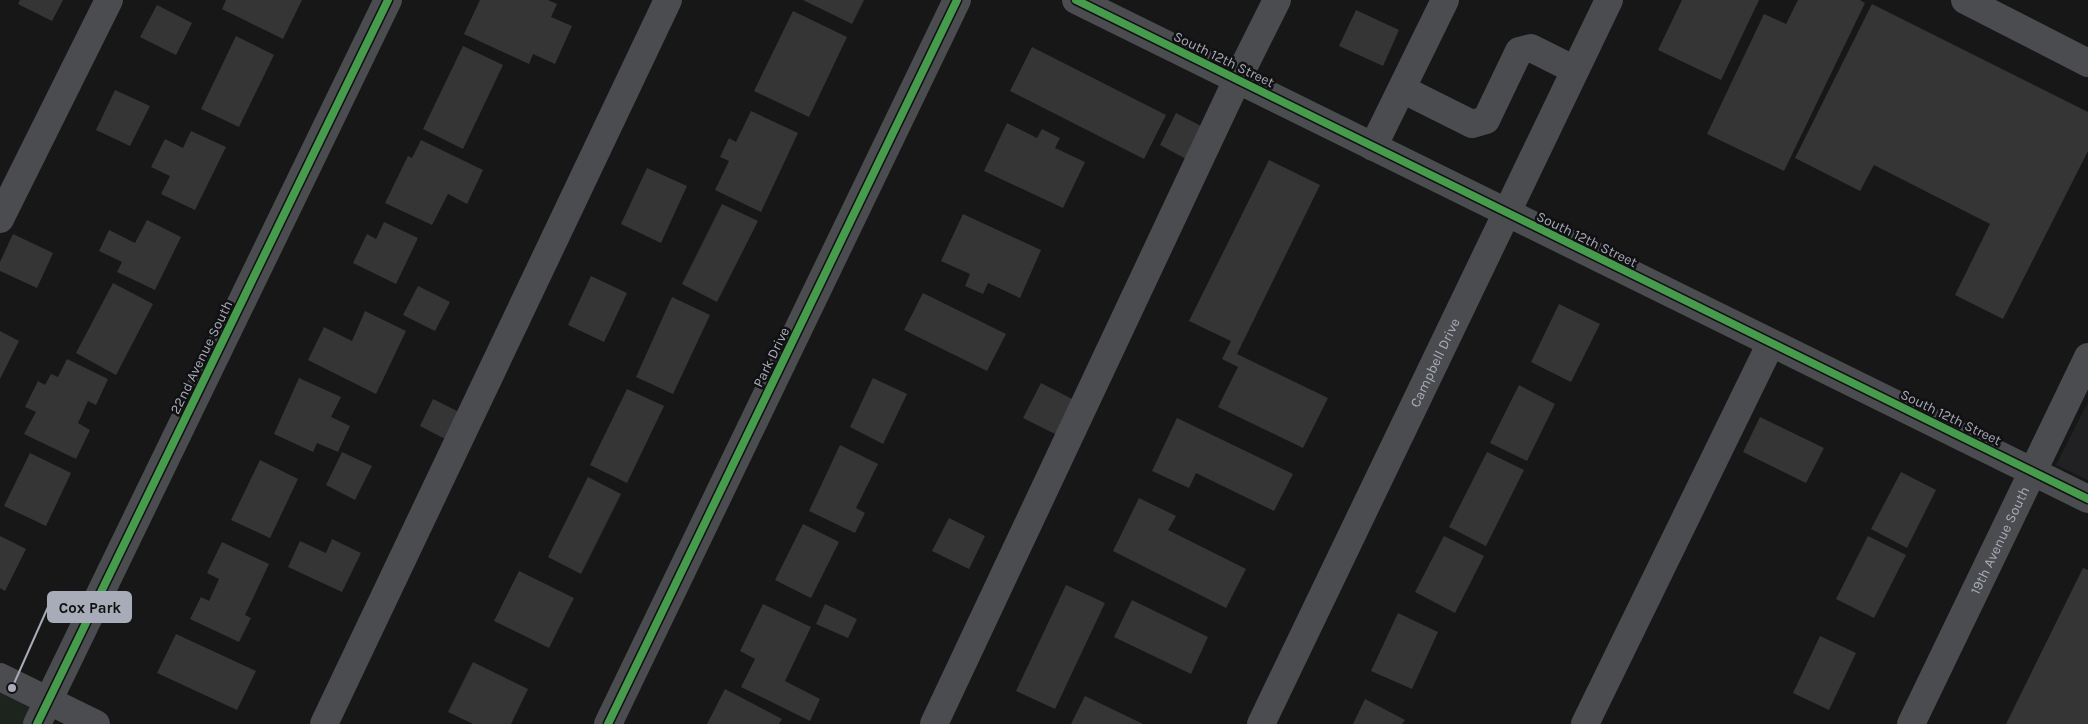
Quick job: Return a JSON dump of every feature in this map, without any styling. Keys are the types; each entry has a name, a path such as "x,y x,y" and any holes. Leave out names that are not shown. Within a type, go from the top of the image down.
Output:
{"street":[{"path":"0,219 109,0"},
{"name":"22nd Avenue South","path":"43,712 388,0"},
{"path":"324,724 668,0"},
{"name":"Park Drive","path":"608,724 957,0"},
{"path":"934,724 1237,80 1277,0"},
{"path":"1373,147 1445,0"},
{"name":"Campbell Drive","path":"1261,724 1608,0"},
{"path":"1964,0 2088,63"},
{"name":"South 12th Street","path":"1087,2 1237,80 2088,499"},
{"path":"1402,89 1472,124 1486,120 1519,51 1532,48 1575,70"},
{"path":"1585,724 1771,343"},
{"name":"19th Avenue South","path":"1911,724 2088,357"},
{"path":"0,677 43,712 96,724"}],"shaded area":[{"path":"2088,402 2088,480 2056,465"},
{"path":"0,676 49,700 37,724 0,724"}],"building":[{"path":"20,0 63,0 52,21 18,4"},
{"path":"226,0 302,0 283,39 222,9"},
{"path":"480,0 548,0 557,4 551,17 572,26 555,64 533,54 529,64 464,34"},
{"path":"803,0 864,0 852,24"},
{"path":"1682,0 1759,0 1721,80 1658,50"},
{"path":"1798,0 1860,0 1865,3 1784,171 1707,134 1764,14 1786,24"},
{"path":"1872,4 2088,112 2088,151 2003,319 1955,295 1990,224 1874,165 1860,191 1795,158"},
{"path":"157,5 192,23 176,55 140,37"},
{"path":"1356,10 1399,30 1383,66 1339,46"},
{"path":"793,11 847,37 809,117 754,91"},
{"path":"236,36 274,55 239,127 201,109"},
{"path":"463,46 503,65 463,149 423,129"},
{"path":"1032,47 1166,115 1144,159 1010,91"},
{"path":"115,90 150,106 130,146 96,130"},
{"path":"751,111 798,133 761,212 715,190 729,161 720,157 729,138 736,142"},
{"path":"1176,113 1205,128 1188,160 1160,145"},
{"path":"1007,123 1037,138 1042,129 1060,138 1055,148 1085,162 1063,208 984,171"},
{"path":"191,131 226,147 195,210 161,194 170,176 151,167 165,139 183,148"},
{"path":"421,140 483,170 467,204 448,194 432,225 385,203 408,156 412,158"},
{"path":"1269,160 1320,185 1237,354 1328,398 1303,448 1218,407 1238,367 1222,359 1231,341 1189,321"},
{"path":"647,168 687,186 661,243 621,224"},
{"path":"722,204 758,221 717,302 682,284"},
{"path":"963,214 1041,250 1020,298 988,283 983,294 965,286 970,274 941,261"},
{"path":"147,220 181,237 155,290 117,272 122,262 99,251 109,230 135,243"},
{"path":"384,222 418,238 396,284 353,263 367,234 376,239"},
{"path":"13,234 53,253 37,288 0,271 0,262"},
{"path":"591,276 627,293 604,342 568,325"},
{"path":"113,283 153,304 116,375 76,353"},
{"path":"418,286 450,302 435,331 403,315"},
{"path":"923,293 1006,334 987,371 904,330"},
{"path":"672,297 710,315 673,394 636,377"},
{"path":"1559,304 1600,324 1571,382 1531,362"},
{"path":"365,311 406,331 376,394 308,360 324,327 352,341"},
{"path":"0,331 19,341 0,379"},
{"path":"67,359 108,379 96,405 88,401 78,423 90,430 76,459 24,434 36,412 25,407 38,381 45,385 51,374 58,377"},
{"path":"299,378 341,397 331,417 350,426 338,452 317,443 313,452 274,434"},
{"path":"873,378 907,394 883,444 850,427"},
{"path":"1041,383 1076,401 1059,436 1023,418"},
{"path":"1519,385 1555,404 1527,461 1490,443"},
{"path":"627,389 664,406 627,483 590,465"},
{"path":"433,399 459,412 445,439 420,426"},
{"path":"1760,417 1824,448 1806,483 1743,452"},
{"path":"1177,418 1293,474 1274,511 1196,473 1189,488 1152,471"},
{"path":"840,445 878,464 856,508 865,513 855,533 809,511"},
{"path":"342,452 372,466 355,500 326,485"},
{"path":"1487,452 1524,470 1486,546 1449,527"},
{"path":"30,453 71,473 46,526 4,506"},
{"path":"260,460 298,479 270,538 231,520"},
{"path":"1901,472 1936,490 1907,548 1871,529"},
{"path":"588,477 621,494 581,574 548,557"},
{"path":"1139,498 1176,516 1168,530 1246,569 1226,608 1113,551"},
{"path":"949,518 985,536 969,569 932,551"},
{"path":"803,524 839,542 811,598 775,580"},
{"path":"0,536 26,549 5,591 0,588"},
{"path":"1444,536 1484,556 1455,613 1415,592"},
{"path":"1868,536 1906,555 1874,618 1836,599"},
{"path":"332,539 361,553 342,592 288,567 300,541 326,553"},
{"path":"222,542 269,564 245,615 251,618 239,642 190,619 201,597 209,601 219,579 207,573"},
{"path":"2083,568 2088,570 2088,724 2006,724"},
{"path":"519,571 574,598 549,648 494,621"},
{"path":"1066,585 1105,603 1055,709 1016,691"},
{"path":"1132,600 1208,637 1191,674 1114,637"},
{"path":"763,604 811,627 785,681 820,699 810,721 741,687 755,659 740,651"},
{"path":"825,604 857,619 848,638 816,624"},
{"path":"1398,613 1438,632 1412,689 1371,671"},
{"path":"176,634 256,671 237,710 157,673"},
{"path":"1820,636 1856,653 1829,710 1793,693"},
{"path":"473,662 528,689 511,724 473,724 448,712"},
{"path":"725,689 782,719 779,724 707,724"},
{"path":"1085,696 1143,724 1071,724"},
{"path":"1365,699 1405,720 1402,724 1353,724"}],"cycle path":[{"path":"37,724 388,0"},
{"path":"608,724 957,0"},
{"path":"1076,0 2088,499"}],"place":[{"name":"Cox Park","path":"12,688"}]}
